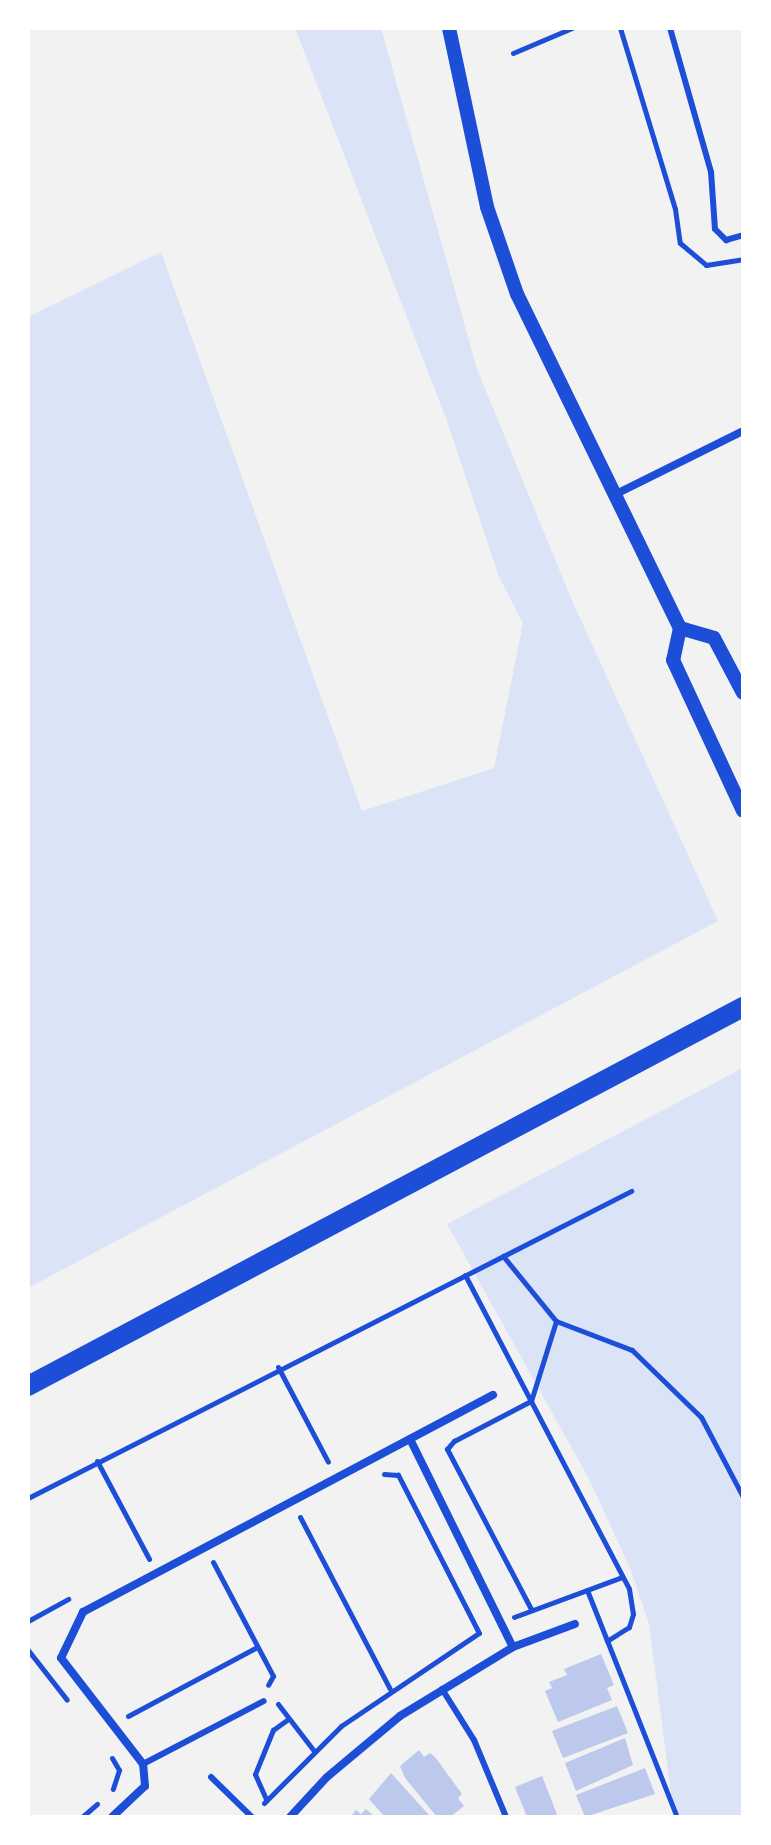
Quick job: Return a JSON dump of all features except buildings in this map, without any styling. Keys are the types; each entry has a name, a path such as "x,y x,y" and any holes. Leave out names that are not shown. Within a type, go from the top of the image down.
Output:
{"main road":[{"path":"28,1386 743,1007"}],"street":[{"path":"449,28 487,207 517,294 680,628 673,660 743,811"},
{"path":"614,495 743,431"},
{"path":"680,628 714,638 743,693"},
{"path":"112,1817 145,1786 143,1764 61,1658 83,1612 493,1395"},
{"path":"410,1439 513,1647"},
{"path":"290,1817 368,1743 442,1689 513,1647 575,1624"}],"lane":[{"path":"670,28 711,172 715,229 726,240 743,235"},
{"path":"442,1689 474,1740 506,1817"},
{"path":"143,1764 264,1701"},
{"path":"211,1777 252,1817"}],"path":[{"path":"513,53 572,28"},
{"path":"620,28 675,209 680,243 706,265 743,259"},
{"path":"28,1498 278,1367 631,1191"},
{"path":"503,1256 556,1321 632,1350 701,1417 743,1497"},
{"path":"465,1275 622,1577 633,1614 629,1627 607,1641"},
{"path":"531,1609 447,1449 454,1441 531,1401 556,1321"},
{"path":"278,1367 329,1464"},
{"path":"97,1461 149,1559"},
{"path":"287,1720 273,1730 255,1774 265,1801 314,1751 390,1689 479,1633 398,1475 379,1474"},
{"path":"287,1523 311,1510"},
{"path":"299,1516 390,1689"},
{"path":"200,1568 225,1555"},
{"path":"212,1561 273,1676 266,1680 287,1720 314,1751"},
{"path":"514,1617 622,1577"},
{"path":"587,1590 677,1817"},
{"path":"128,1716 257,1647"},
{"path":"28,1650 75,1711"},
{"path":"82,1817 118,1782 119,1770 108,1753"}],"shaded area":[{"path":"295,28 381,28 477,369 571,598 718,921 28,1288 28,317 161,252 362,811 494,768 523,623 499,577 447,421"},
{"path":"743,1068 743,1817 674,1817 649,1624 630,1568 589,1479 447,1224"}]}
